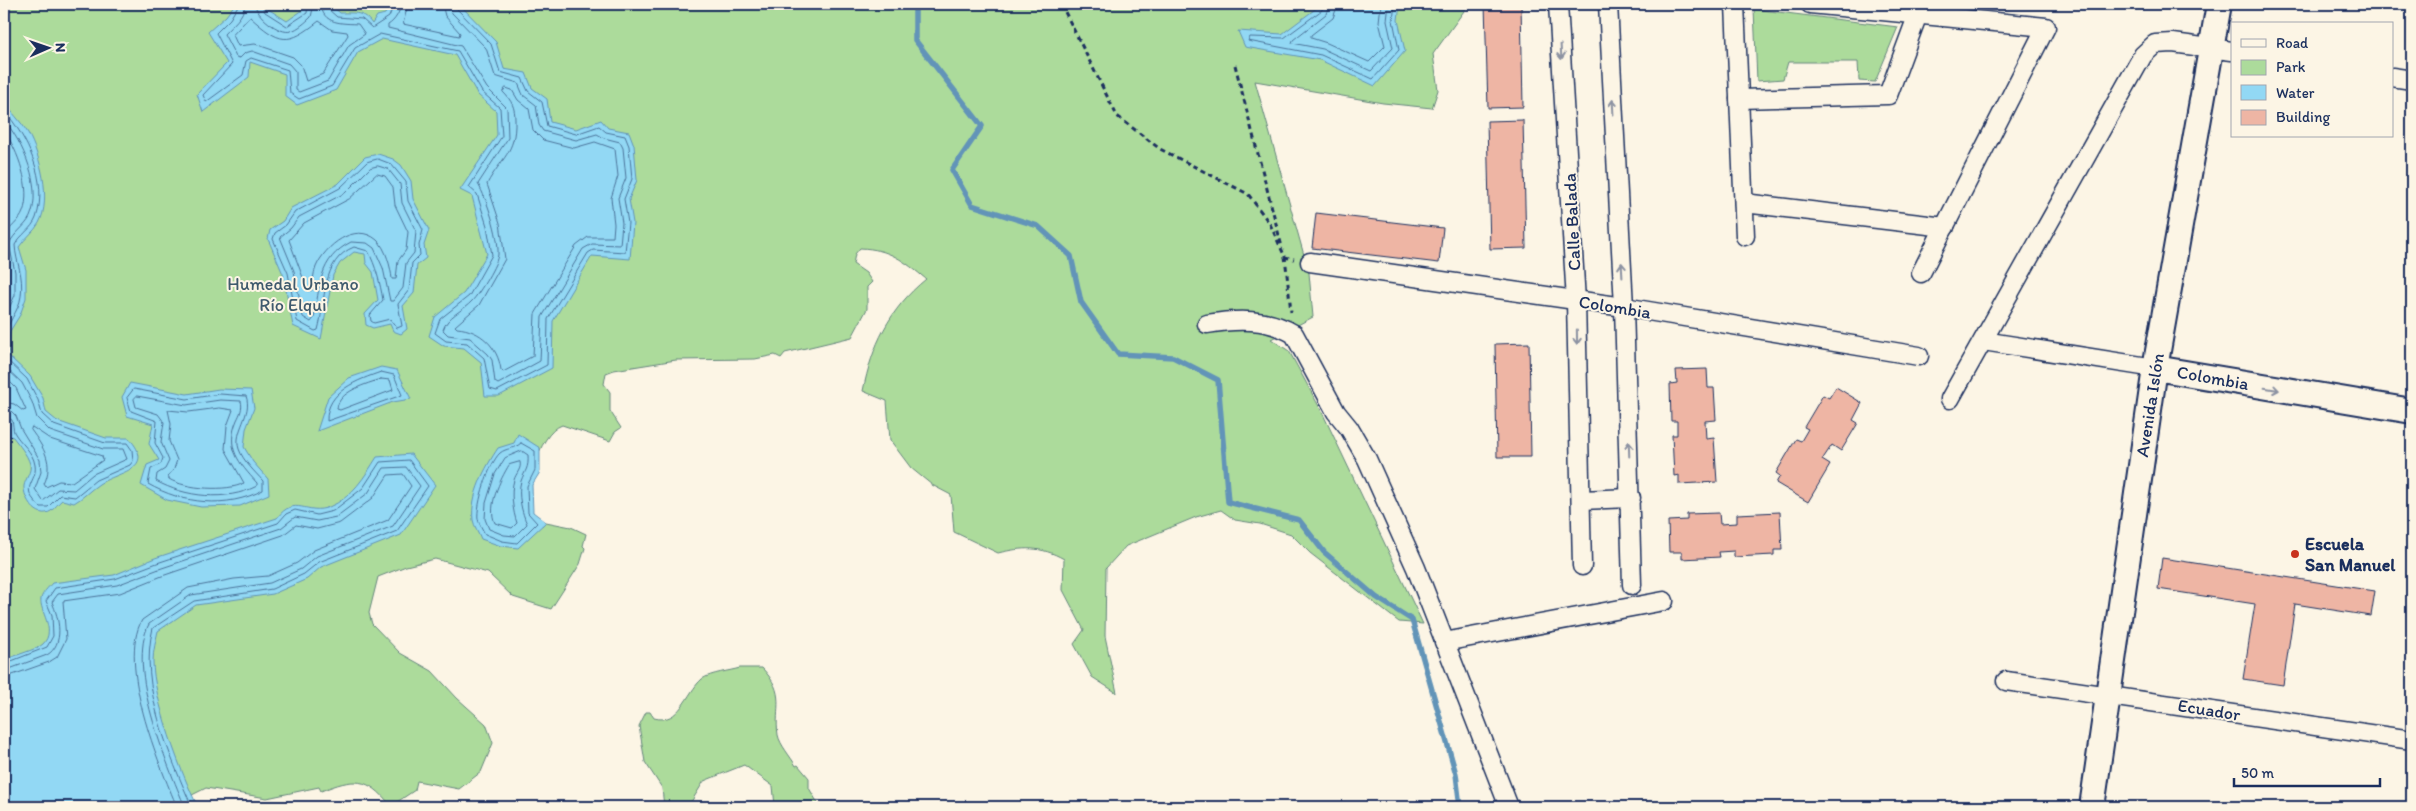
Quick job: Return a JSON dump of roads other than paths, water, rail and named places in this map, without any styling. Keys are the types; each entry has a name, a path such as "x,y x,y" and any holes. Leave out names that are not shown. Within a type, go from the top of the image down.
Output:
{"main road":[{"name":"Avenida Islón","path":"2092,807 2155,368 2222,49 2219,4"},
{"name":"Colombia","path":"2155,368 2412,411"}],"street":[{"name":"Calle Balada","path":"1558,4 1576,301 1582,566"},
{"path":"1608,4 1624,308 1632,585"},
{"path":"1735,4 1745,236"},
{"path":"1810,4 2046,27 1921,273"},
{"path":"1739,99 1888,95 1918,14"},
{"path":"1950,399 2143,55 2155,44 2173,43 2222,49"},
{"path":"2394,77 2412,80"},
{"path":"1744,203 1945,227"},
{"name":"Colombia","path":"1310,262 1624,308 1919,356"},
{"path":"1207,324 1227,320 1255,321 1282,328 1294,334 1336,412 1349,428 1367,459 1416,568 1509,807"},
{"name":"Colombia","path":"1983,341 2155,368"},
{"path":"1581,500 1630,498"},
{"path":"1444,642 1664,601"},
{"name":"Ecuador","path":"2006,681 2412,740"}],"water":[{"path":"235,4 265,4 268,9 287,21 303,10 303,4 330,4 340,13 362,15 372,24 377,16 385,14 390,4 459,4 496,42 504,69 526,73 532,88 547,99 550,122 576,129 601,120 608,128 629,132 634,145 637,180 629,199 633,223 630,259 592,256 553,321 552,368 499,396 485,396 481,362 464,348 444,346 429,336 435,317 464,293 487,254 472,196 460,190 497,135 496,111 478,95 455,55 382,39 358,52 336,90 297,105 285,96 285,74 250,62 249,77 203,112 197,94 227,63 208,32 226,16"},
{"path":"1322,4 1400,4 1398,20 1405,51 1375,86 1320,60 1245,47 1238,31 1282,34"},
{"path":"4,102 28,133 37,153 44,190 43,213 39,223 19,247 26,270 26,298 20,315 10,331 9,356 30,376 43,398 46,412 57,421 106,438 129,438 137,449 139,457 137,463 132,468 99,484 74,503 62,500 51,511 46,513 36,510 28,502 24,486 30,470 30,464 20,446 13,437 9,436 9,428 4,419"},
{"path":"378,154 393,159 401,165 411,181 413,199 429,230 424,245 426,258 417,265 414,293 403,306 407,329 401,334 393,331 390,324 373,328 366,325 365,314 378,300 373,272 366,263 365,254 354,252 340,263 333,275 321,339 293,326 283,274 268,239 270,230 283,221 291,208 338,184 365,157"},
{"path":"381,367 397,370 411,399 393,402 317,431 328,397 349,378"},
{"path":"130,383 187,394 219,389 251,390 254,408 246,429 244,447 253,462 268,479 269,494 240,506 201,507 167,500 141,485 147,465 159,460 149,444 153,424 127,416 122,397"},
{"path":"518,434 540,448 540,472 532,485 533,512 546,522 518,548 501,546 481,539 473,520 473,511 476,492 493,456 498,448 514,443"},
{"path":"411,454 435,485 401,535 321,567 307,579 273,594 196,605 158,631 153,661 158,695 176,756 198,807 4,807 4,660 40,646 47,639 48,627 41,599 52,583 114,575 155,558 277,518 290,507 321,509 329,507 345,498 351,492 363,479 377,457"}],"waterway":[{"path":"915,4 915,40 982,126 952,170 972,205 1038,226 1071,256 1081,302 1118,354 1173,357 1218,380 1228,502 1299,520 1324,552 1376,597 1412,620 1456,774 1460,807"}],"place":[{"name":"Escuela San Manuel","path":"2295,554"}],"park label":[{"name":"Humedal Urbano Río Elqui","path":"293,294"}]}
